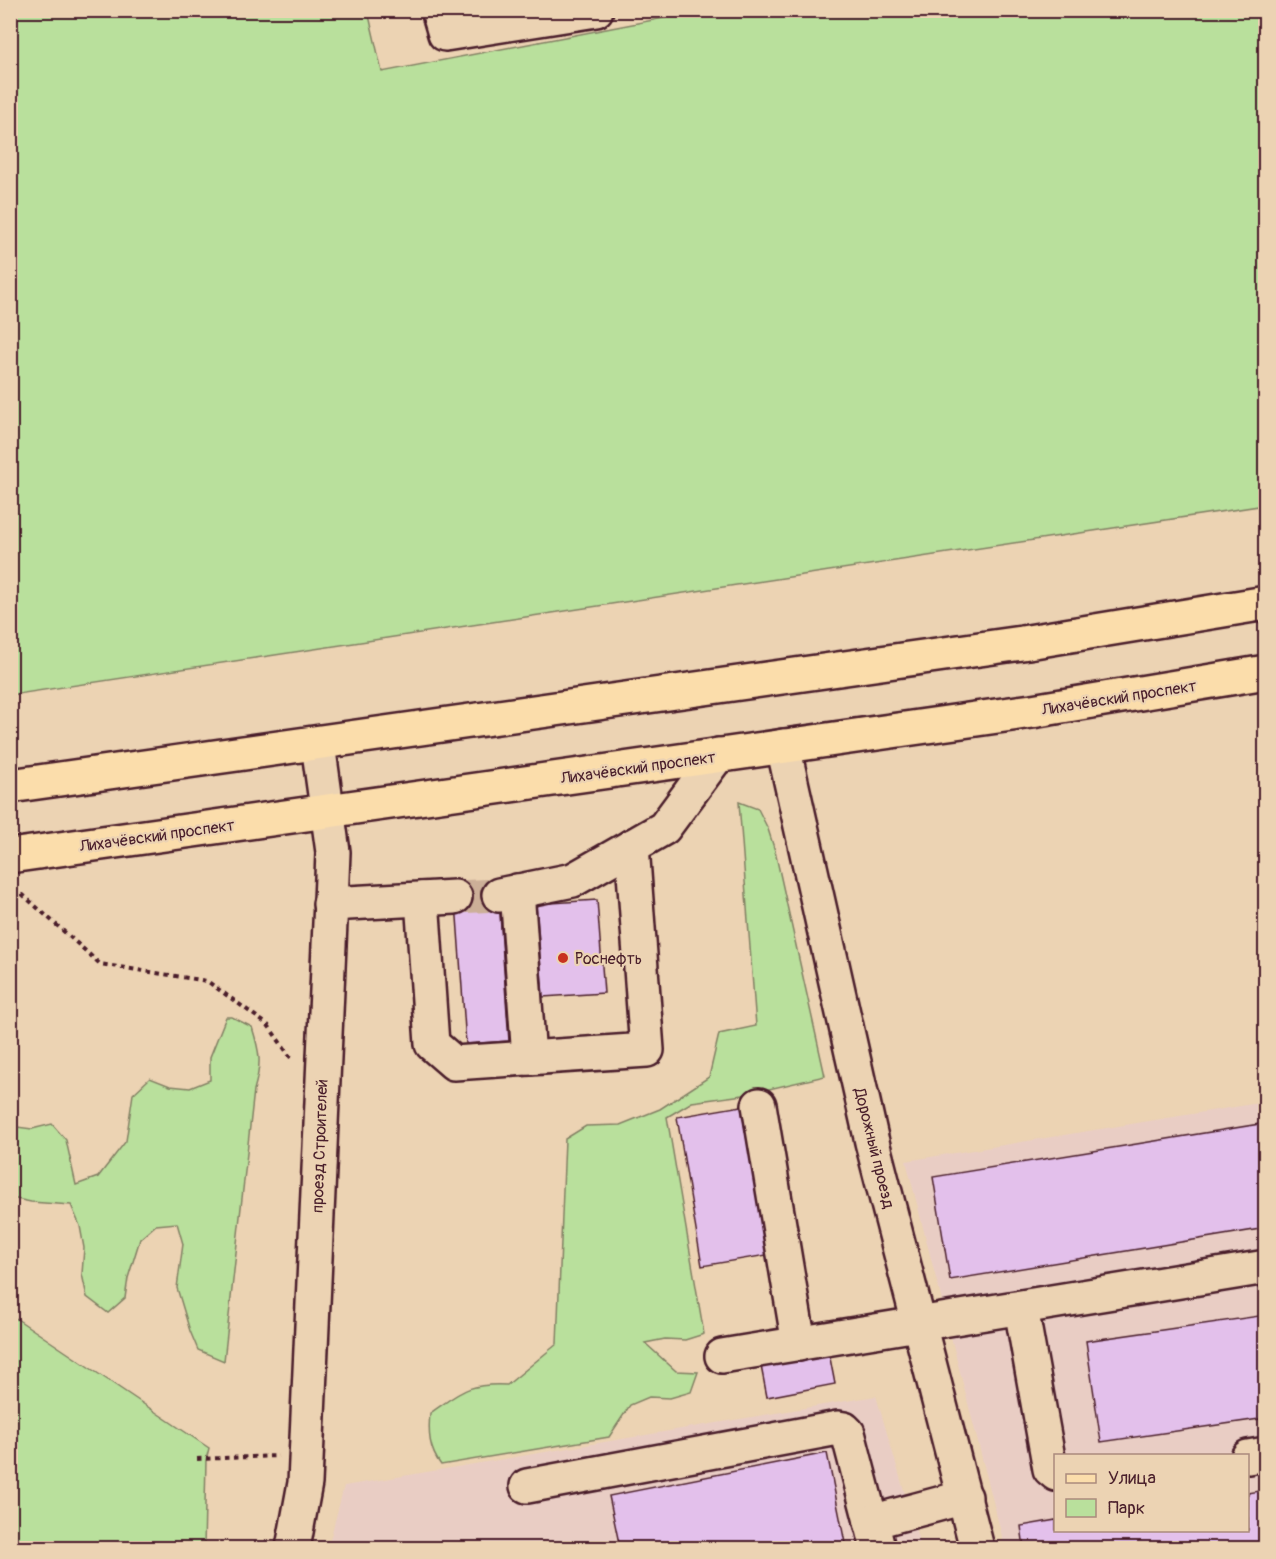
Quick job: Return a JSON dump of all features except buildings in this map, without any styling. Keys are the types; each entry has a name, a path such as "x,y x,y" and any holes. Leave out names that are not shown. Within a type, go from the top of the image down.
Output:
{"main road":[{"path":"10,786 1022,643 1266,603"},
{"name":"Лихачёвский проспект","path":"10,856 1032,711 1266,672"}],"street":[{"path":"438,10 445,34 596,10"},
{"name":"проезд Строителей","path":"293,1548 305,1483 333,852 318,744"},
{"name":"Дорожный проезд","path":"783,746 872,1142 977,1548"},
{"path":"529,1058 508,893 573,880 664,828 718,755"},
{"path":"423,899 432,1044 454,1063 647,1050 633,846"},
{"path":"330,904 455,897"},
{"path":"759,1105 799,1344"},
{"path":"722,1356 1266,1267"},
{"path":"1021,1308 1050,1469 1054,1472"},
{"path":"527,1486 838,1428 848,1433 874,1535 965,1497"},
{"path":"1249,1457 1266,1454"}],"path":[{"path":"22,894 100,964 207,981 268,1025 321,1102"},
{"path":"197,1459 306,1455"}],"shaded area":[{"path":"1265,1102 1265,1548 1005,1548 906,1161"},
{"path":"876,1396 921,1548 328,1548 344,1486"}],"green space":[{"path":"11,10 368,11 382,72 700,11 1265,11 1265,505 11,695"},
{"path":"739,802 758,809 775,851 825,1076 743,1095 692,1102 667,1117 704,1334 685,1340 665,1339 645,1343 676,1371 698,1372 691,1392 670,1398 649,1397 630,1405 609,1437 441,1465 430,1440 430,1413 449,1399 473,1387 507,1385 557,1344 565,1139 586,1126 620,1125 660,1109 709,1077 719,1034 756,1026"},
{"path":"226,1017 232,1017 252,1027 259,1065 254,1090 224,1361 198,1350 190,1331 177,1288 183,1244 177,1223 156,1225 140,1239 128,1278 125,1298 108,1313 87,1297 82,1274 84,1248 80,1226 71,1205 11,1198 10,1126 32,1129 52,1124 66,1140 76,1185 98,1177 126,1141 133,1094 150,1078 170,1086 190,1088 210,1080 210,1057"},
{"path":"11,1315 209,1448 206,1460 204,1548 11,1548"}],"tunnel":[{"path":"455,897 499,895"}],"place":[{"name":"Роснефть","path":"563,958"}]}
